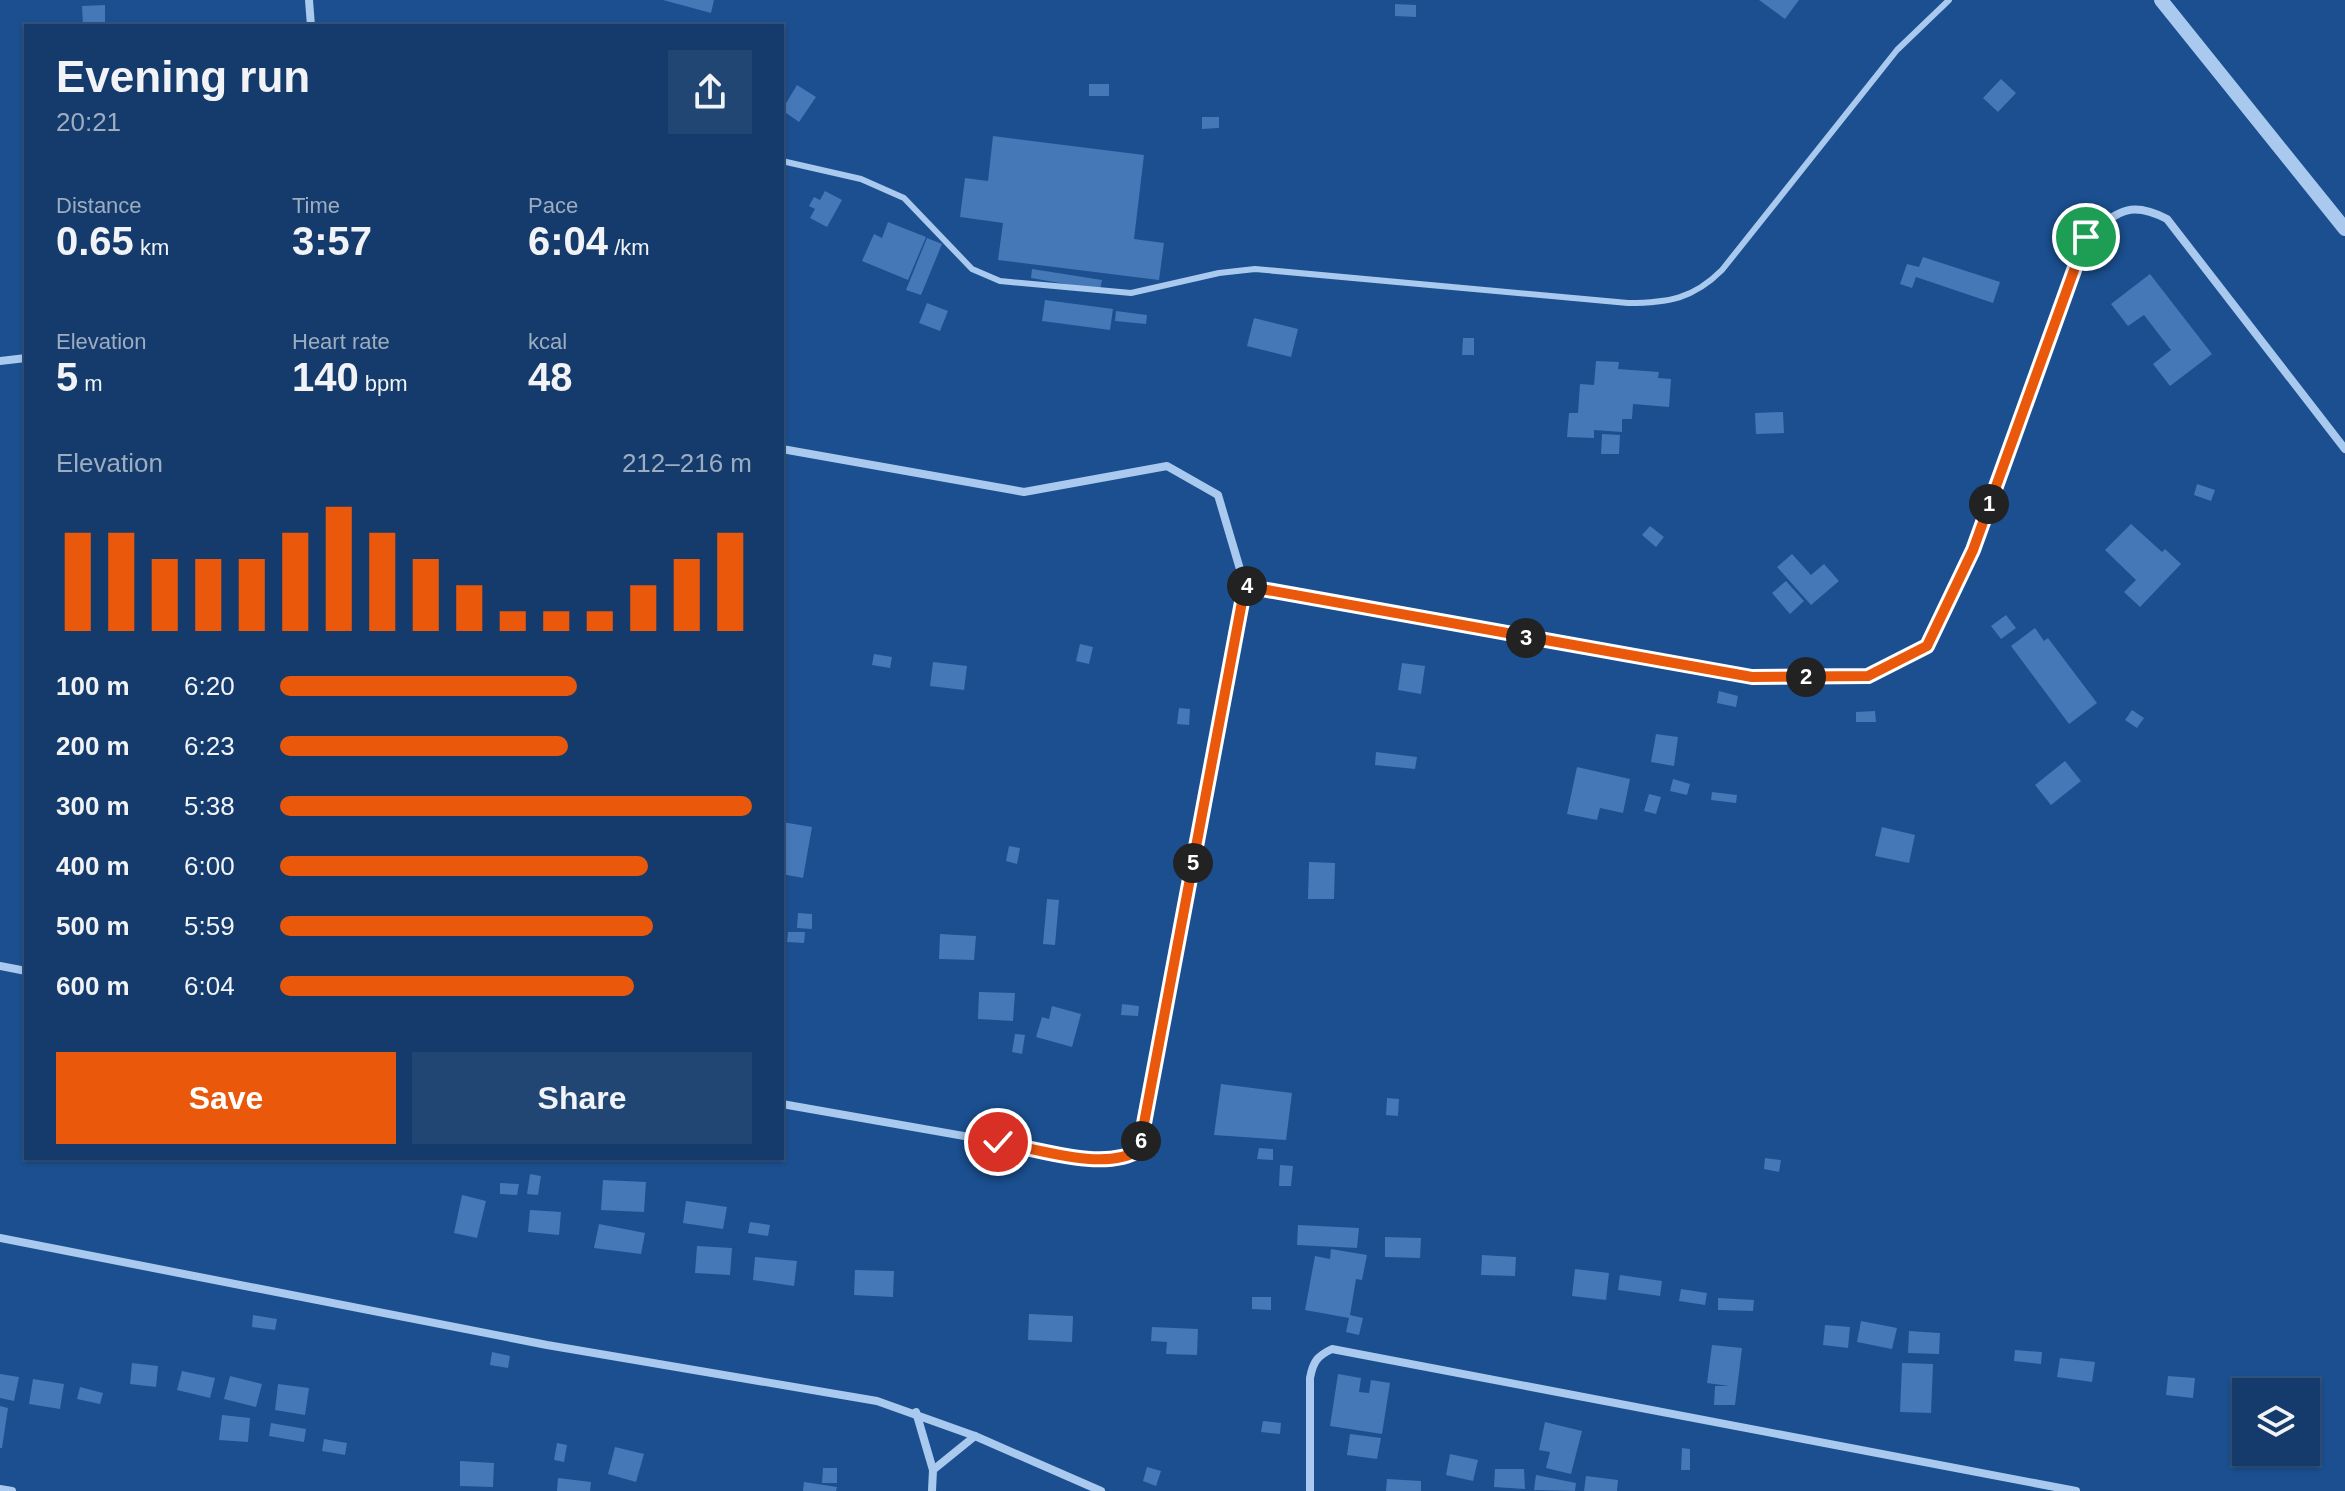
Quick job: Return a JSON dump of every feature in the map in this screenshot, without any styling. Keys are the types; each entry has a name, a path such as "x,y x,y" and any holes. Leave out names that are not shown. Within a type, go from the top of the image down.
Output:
{"street":[{"path":"309,0 311,24"},
{"path":"2161,0 2345,229"},
{"path":"1245,586 1752,677 1868,676 1927,646 1973,550 2086,237 2122,210 2147,209 2167,219 2345,449"},
{"path":"0,361 24,358"},
{"path":"784,449 1024,492 1167,466 1218,495 1245,586 1139,1150 1125,1159 1106,1161 784,1104"},
{"path":"0,966 24,971"},
{"path":"0,1238 547,1345 858,1397 916,1412 1101,1491"},
{"path":"1310,1491 1312,1365 1319,1355 1332,1349 2076,1491"},
{"path":"916,1412 933,1470 932,1491"},
{"path":"933,1470 975,1436"},
{"path":"0,1489 12,1491"}],"lane":[{"path":"784,161 861,179 904,198 972,269 1000,281 1131,293 1235,270 1255,269 1628,303 1670,302 1696,293 1722,270 1897,50 1949,0"}],"building":[{"path":"663,0 714,0 711,13"},
{"path":"1759,0 1799,0 1785,19"},
{"path":"1395,4 1416,5 1416,17 1395,16"},
{"path":"105,5 105,24 83,24 82,6"},
{"path":"2001,79 2016,93 1998,112 1983,98"},
{"path":"1089,84 1109,84 1109,96 1089,96"},
{"path":"797,85 816,97 799,122 784,111"},
{"path":"1202,117 1219,117 1219,128 1202,129"},
{"path":"993,136 1144,155 1134,239 1164,243 1159,280 998,260 1003,223 960,217 965,178 988,181"},
{"path":"825,191 842,200 827,227 810,218 815,209 809,206 814,197 820,200"},
{"path":"888,222 926,237 908,280 862,261 874,234 882,238"},
{"path":"927,238 942,244 921,295 906,290"},
{"path":"1923,257 2000,282 1993,303 1916,277 1912,288 1900,284 1907,264 1919,267"},
{"path":"1032,269 1102,280 1100,290 1031,278"},
{"path":"2150,274 2212,354 2170,386 2153,364 2171,350 2144,315 2128,326 2111,304"},
{"path":"1045,300 1113,309 1110,330 1042,321"},
{"path":"927,303 948,311 940,331 919,323"},
{"path":"1116,311 1147,315 1146,324 1115,321"},
{"path":"1254,318 1298,329 1291,357 1247,346"},
{"path":"1463,338 1474,338 1474,355 1462,355"},
{"path":"1596,361 1619,362 1618,369 1659,372 1658,378 1671,379 1669,407 1633,404 1632,419 1622,419 1622,432 1594,430 1594,438 1567,437 1569,413 1578,413 1580,384 1594,385"},
{"path":"1783,412 1784,433 1756,434 1755,413"},
{"path":"1602,434 1620,435 1619,454 1601,454"},
{"path":"2197,484 2215,490 2211,501 2194,495"},
{"path":"2131,524 2162,552 2165,549 2181,564 2140,607 2124,592 2136,580 2105,550"},
{"path":"1650,526 1664,537 1656,547 1642,535"},
{"path":"1792,554 1811,575 1824,564 1839,581 1811,605 1777,567"},
{"path":"1786,581 1804,601 1790,614 1772,593"},
{"path":"2006,615 2016,628 2001,639 1991,626"},
{"path":"2035,628 2044,641 2048,638 2097,703 2069,724 2011,646"},
{"path":"1080,644 1093,647 1089,664 1076,661"},
{"path":"874,654 892,657 890,668 872,665"},
{"path":"933,662 967,666 964,690 930,686"},
{"path":"1402,663 1425,666 1421,694 1398,690"},
{"path":"1719,691 1738,696 1736,707 1717,703"},
{"path":"1179,708 1190,709 1189,725 1177,724"},
{"path":"2132,710 2144,718 2137,728 2125,720"},
{"path":"1875,711 1876,722 1856,722 1856,712"},
{"path":"1656,734 1678,737 1674,766 1651,762"},
{"path":"1376,752 1417,757 1415,769 1375,765"},
{"path":"2065,761 2081,781 2051,805 2035,785"},
{"path":"1577,767 1630,779 1623,813 1600,808 1597,820 1567,814"},
{"path":"1673,779 1690,784 1687,795 1670,791"},
{"path":"1712,792 1737,795 1736,803 1711,800"},
{"path":"1649,794 1661,797 1656,814 1644,811"},
{"path":"784,822 812,827 803,878 784,874"},
{"path":"1882,827 1915,835 1909,863 1875,856"},
{"path":"1009,846 1020,848 1017,864 1006,861"},
{"path":"1309,862 1335,863 1334,899 1308,899"},
{"path":"1047,899 1059,900 1055,945 1043,944"},
{"path":"798,913 812,914 812,929 797,928"},
{"path":"788,932 805,932 804,943 787,942"},
{"path":"940,934 976,936 974,960 939,959"},
{"path":"979,992 1015,993 1013,1021 978,1019"},
{"path":"1122,1004 1139,1006 1138,1016 1121,1015"},
{"path":"1052,1006 1081,1014 1072,1047 1036,1037 1042,1017 1049,1019"},
{"path":"1015,1034 1025,1035 1022,1054 1012,1052"},
{"path":"1221,1084 1292,1093 1286,1140 1214,1135"},
{"path":"1387,1098 1399,1099 1398,1116 1386,1115"},
{"path":"1259,1148 1273,1149 1273,1160 1257,1159"},
{"path":"1765,1158 1781,1160 1779,1172 1764,1169"},
{"path":"1280,1165 1293,1166 1291,1186 1279,1186"},
{"path":"530,1174 541,1176 538,1195 527,1194"},
{"path":"603,1180 646,1182 644,1212 601,1210"},
{"path":"500,1183 519,1184 517,1195 500,1194"},
{"path":"462,1195 486,1201 477,1238 454,1233"},
{"path":"686,1201 727,1207 723,1229 683,1223"},
{"path":"530,1210 561,1212 559,1235 528,1232"},
{"path":"750,1222 770,1225 768,1236 748,1233"},
{"path":"599,1224 645,1233 641,1254 594,1248"},
{"path":"1298,1225 1359,1228 1357,1248 1297,1245"},
{"path":"1385,1237 1421,1238 1420,1258 1385,1257"},
{"path":"697,1246 732,1248 730,1275 695,1273"},
{"path":"1331,1249 1367,1255 1362,1280 1356,1279 1350,1315 1363,1318 1359,1335 1346,1332 1349,1318 1305,1310 1315,1256 1330,1259"},
{"path":"1482,1255 1516,1257 1515,1276 1481,1275"},
{"path":"755,1257 797,1261 794,1286 753,1280"},
{"path":"1575,1269 1609,1273 1606,1300 1572,1296"},
{"path":"855,1270 894,1271 893,1297 854,1295"},
{"path":"1620,1275 1662,1281 1660,1296 1618,1290"},
{"path":"1681,1289 1707,1293 1705,1305 1679,1301"},
{"path":"1252,1297 1271,1297 1271,1310 1252,1309"},
{"path":"1718,1298 1754,1300 1753,1311 1718,1310"},
{"path":"1029,1314 1073,1316 1072,1342 1028,1340"},
{"path":"253,1315 277,1319 275,1330 252,1327"},
{"path":"1861,1321 1897,1328 1892,1349 1857,1342"},
{"path":"1825,1325 1850,1327 1848,1348 1823,1345"},
{"path":"1152,1327 1198,1329 1197,1355 1166,1354 1167,1342 1151,1341"},
{"path":"1909,1331 1940,1333 1939,1354 1908,1353"},
{"path":"1712,1345 1742,1348 1735,1405 1714,1405 1715,1386 1729,1386 1707,1383"},
{"path":"2015,1350 2042,1352 2041,1364 2014,1361"},
{"path":"492,1352 510,1356 508,1368 490,1365"},
{"path":"2060,1358 2095,1362 2092,1382 2057,1377"},
{"path":"132,1363 158,1366 156,1387 130,1384"},
{"path":"1902,1363 1933,1364 1931,1413 1900,1412"},
{"path":"182,1371 215,1378 210,1398 177,1390"},
{"path":"0,1374 19,1377 14,1401 0,1398"},
{"path":"1338,1374 1361,1378 1359,1392 1369,1393 1371,1380 1390,1383 1382,1434 1330,1426"},
{"path":"230,1376 262,1384 256,1407 224,1399"},
{"path":"2168,1376 2195,1378 2193,1398 2166,1395"},
{"path":"33,1379 64,1384 60,1409 29,1404"},
{"path":"278,1384 309,1388 305,1415 275,1410"},
{"path":"80,1387 103,1393 100,1404 77,1399"},
{"path":"0,1406 8,1408 2,1448 0,1448"},
{"path":"222,1415 250,1418 248,1442 219,1440"},
{"path":"1263,1421 1281,1423 1280,1434 1261,1432"},
{"path":"1545,1422 1582,1431 1571,1474 1546,1468 1550,1452 1539,1450"},
{"path":"271,1423 306,1429 304,1442 269,1436"},
{"path":"1350,1434 1381,1438 1377,1459 1347,1455"},
{"path":"324,1439 347,1443 345,1455 322,1451"},
{"path":"557,1443 567,1445 564,1462 554,1460"},
{"path":"615,1447 644,1454 636,1482 608,1474"},
{"path":"1682,1448 1690,1449 1690,1470 1681,1470"},
{"path":"1450,1454 1478,1460 1473,1481 1446,1475"},
{"path":"460,1461 494,1463 493,1487 460,1486"},
{"path":"1147,1467 1161,1471 1156,1486 1143,1481"},
{"path":"823,1468 837,1468 837,1483 822,1483"},
{"path":"1495,1469 1524,1469 1525,1489 1494,1487"},
{"path":"1536,1475 1576,1483 1575,1491 1534,1490"},
{"path":"1586,1476 1618,1480 1617,1491 1584,1491"},
{"path":"558,1478 591,1482 590,1491 557,1491"},
{"path":"1387,1479 1421,1481 1421,1491 1386,1491"},
{"path":"804,1482 837,1487 836,1491 803,1491"}],"route":[{"path":"998,1142 1106,1161 1125,1159 1139,1150 1245,586 1752,677 1868,676 1927,646 1973,550 2086,237"}]}
